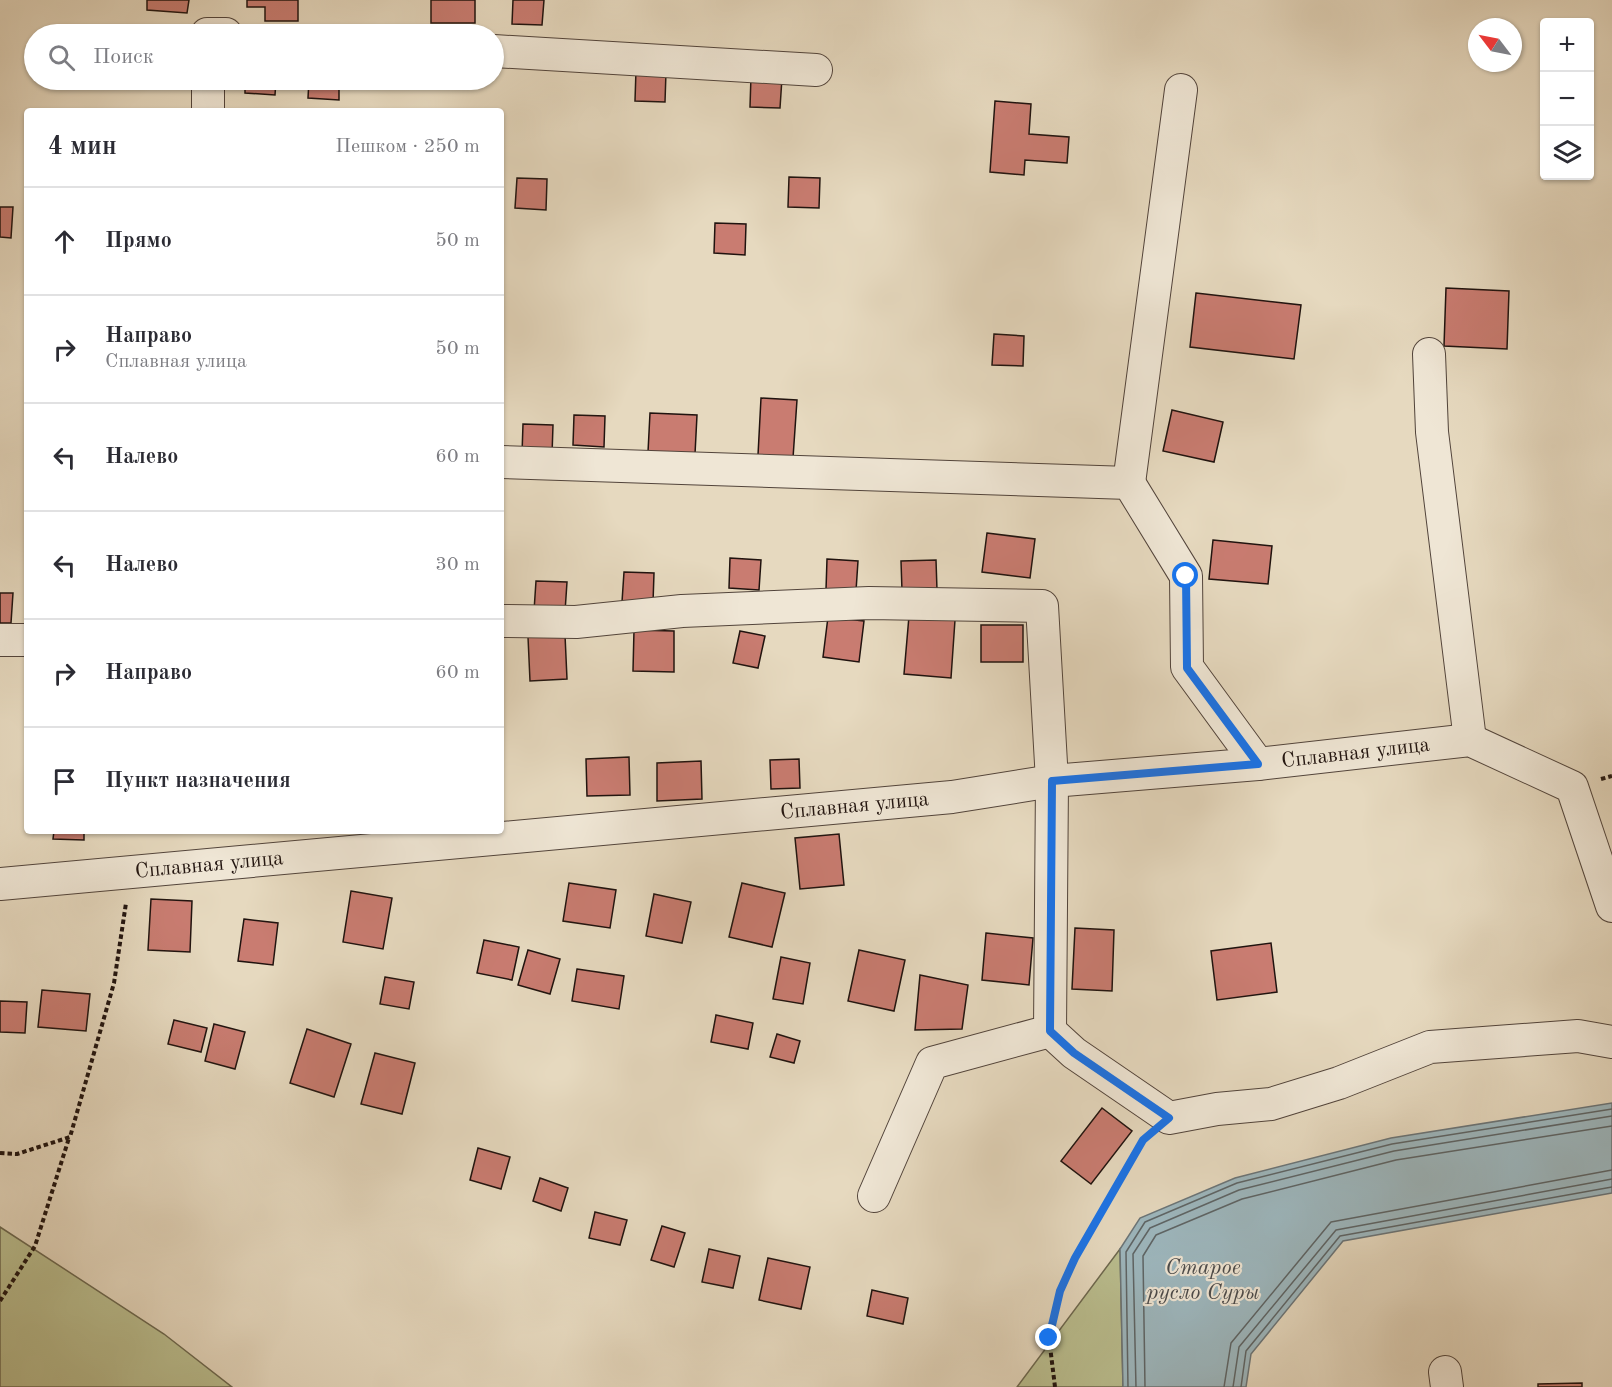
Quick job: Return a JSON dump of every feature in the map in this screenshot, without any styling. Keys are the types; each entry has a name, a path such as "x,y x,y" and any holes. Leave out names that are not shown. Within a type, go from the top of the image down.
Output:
{"lane":[{"path":"504,52 816,70"},
{"path":"208,90 208,108"},
{"path":"1180,90 1129,483 1186,576 1187,668 1258,764"},
{"path":"1429,354 1432,432 1470,740 1572,787 1612,906"},
{"path":"504,462 1129,483"},
{"path":"504,621 576,622 682,611 869,603 1042,606 1052,781 1050,1031 1074,1053 1169,1118 1217,1109 1270,1104 1339,1083 1430,1047 1578,1036 1612,1042"},
{"path":"0,640 24,640"},
{"name":"Сплавная улица","path":"0,884 940,799 1052,781 1258,764 1470,740"},
{"path":"874,1196 932,1063 1050,1031"}],"path":[{"path":"0,1300 35,1246 70,1137 114,983 131,872"},
{"path":"1055,1387 1049,1338 1060,1291 1075,1258 1143,1140 1169,1118"},
{"path":"0,1153 16,1154 70,1137"}],"green space":[{"path":"0,1227 164,1334 232,1387 0,1387"},
{"path":"1120,1249 1123,1387 1017,1387"}],"water":[{"name":"Старое русло Суры","path":"1612,1103 1612,1193 1343,1241 1251,1354 1246,1387 1123,1387 1120,1249 1140,1218 1235,1178 1391,1138"}],"building":[{"path":"147,0 189,0 187,13 147,10"},
{"path":"247,0 298,0 298,21 265,21 265,7 247,7"},
{"path":"431,0 475,0 475,23 431,23"},
{"path":"513,0 544,0 542,25 512,24"},
{"path":"636,70 666,72 665,102 635,101"},
{"path":"751,76 782,78 780,108 750,107"},
{"path":"245,90 275,90 275,95 245,93"},
{"path":"308,90 339,90 339,100 308,98"},
{"path":"995,101 1031,104 1029,134 1069,137 1067,163 1025,160 1024,175 990,172"},
{"path":"789,177 820,178 819,208 788,207"},
{"path":"517,178 547,179 546,210 515,208"},
{"path":"0,207 13,207 11,238 0,237"},
{"path":"715,223 746,224 745,255 714,253"},
{"path":"1446,288 1509,291 1507,349 1444,346"},
{"path":"1196,293 1301,305 1294,359 1190,347"},
{"path":"994,334 1024,336 1023,366 992,365"},
{"path":"761,398 797,400 793,458 758,455"},
{"path":"1172,410 1223,422 1214,462 1163,451"},
{"path":"650,413 697,415 695,454 648,452"},
{"path":"574,415 605,416 604,447 573,445"},
{"path":"523,424 553,425 552,455 522,454"},
{"path":"987,533 1035,539 1030,578 982,572"},
{"path":"1213,540 1272,546 1268,584 1209,579"},
{"path":"730,558 761,560 759,590 729,588"},
{"path":"827,559 858,561 856,591 826,590"},
{"path":"936,560 937,590 902,591 901,561"},
{"path":"624,572 654,573 653,603 622,602"},
{"path":"536,581 567,582 565,612 534,611"},
{"path":"0,593 13,593 11,623 0,623"},
{"path":"909,616 955,620 951,678 904,674"},
{"path":"828,617 864,621 859,662 823,657"},
{"path":"981,625 1023,625 1023,662 981,662"},
{"path":"634,630 674,631 674,672 633,671"},
{"path":"740,631 765,636 758,668 733,663"},
{"path":"565,635 567,679 530,681 528,637"},
{"path":"629,757 630,795 587,796 586,759"},
{"path":"799,759 800,788 771,789 770,760"},
{"path":"701,761 702,799 657,801 657,763"},
{"path":"54,834 84,834 84,840 53,839"},
{"path":"839,834 844,885 800,889 795,838"},
{"path":"569,883 616,890 610,928 563,921"},
{"path":"742,883 785,893 772,947 729,937"},
{"path":"351,891 392,898 383,949 343,942"},
{"path":"654,894 691,902 682,943 646,936"},
{"path":"151,899 192,901 190,952 148,950"},
{"path":"244,919 278,923 273,965 238,961"},
{"path":"1075,928 1114,930 1112,991 1072,989"},
{"path":"986,933 1033,938 1029,985 982,980"},
{"path":"484,940 519,947 512,980 477,973"},
{"path":"1271,943 1277,992 1217,1000 1211,951"},
{"path":"528,950 560,959 550,994 518,985"},
{"path":"859,950 905,960 894,1011 848,1001"},
{"path":"781,957 810,963 803,1004 773,999"},
{"path":"577,969 624,976 619,1009 572,1001"},
{"path":"920,975 968,985 962,1029 915,1030"},
{"path":"385,977 414,982 409,1009 380,1004"},
{"path":"42,990 90,994 86,1031 38,1027"},
{"path":"0,1001 27,1002 25,1033 0,1032"},
{"path":"716,1015 753,1023 748,1049 711,1042"},
{"path":"174,1020 207,1028 201,1052 168,1044"},
{"path":"214,1024 245,1032 235,1069 205,1061"},
{"path":"307,1029 351,1044 334,1097 290,1083"},
{"path":"777,1034 800,1041 794,1063 770,1057"},
{"path":"375,1053 415,1063 402,1114 361,1104"},
{"path":"1102,1108 1132,1131 1091,1184 1061,1161"},
{"path":"478,1148 510,1157 501,1189 470,1180"},
{"path":"540,1178 568,1188 561,1211 533,1201"},
{"path":"595,1212 627,1220 620,1245 589,1238"},
{"path":"662,1226 685,1233 674,1267 651,1260"},
{"path":"709,1249 740,1256 733,1288 702,1282"},
{"path":"768,1258 810,1267 801,1309 759,1300"},
{"path":"872,1290 908,1298 903,1324 867,1316"},
{"path":"1582,1383 1582,1387 1538,1387 1538,1384"}],"route":[{"path":"1049,1338 1060,1291 1075,1258 1143,1140 1169,1118 1074,1053 1050,1031 1052,781 1258,764 1187,668 1186,576"}]}
